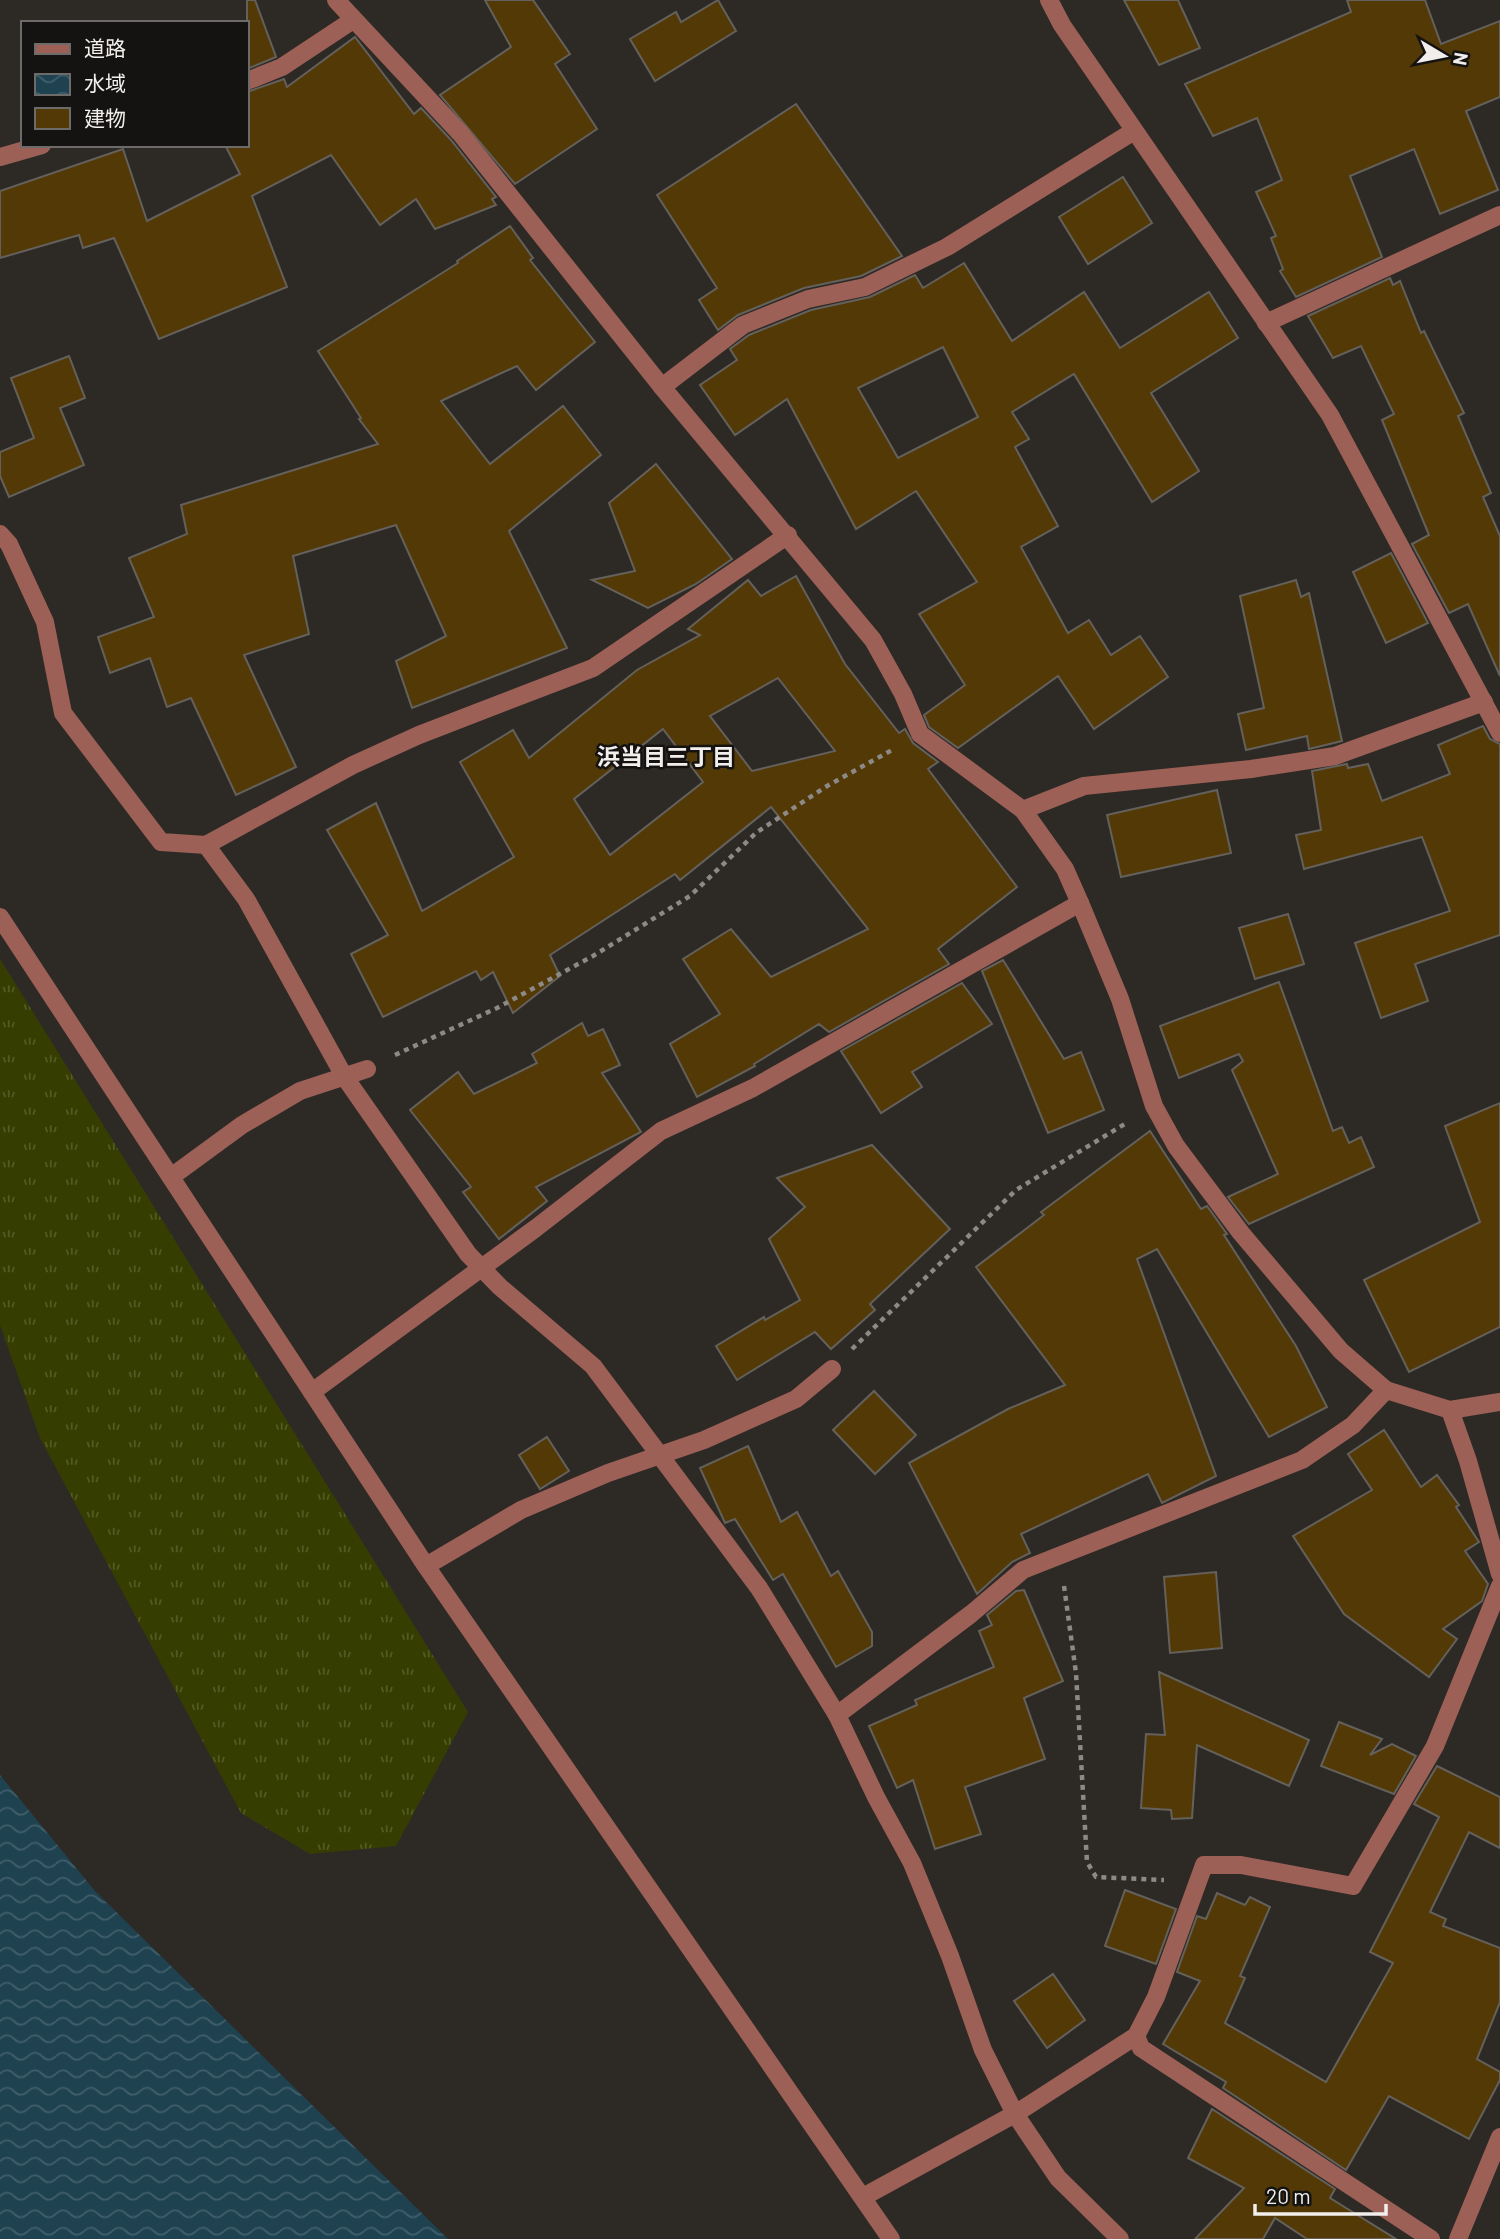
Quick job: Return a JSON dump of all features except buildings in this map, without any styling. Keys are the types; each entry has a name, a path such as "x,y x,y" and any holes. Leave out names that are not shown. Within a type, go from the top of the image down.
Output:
{"street":[{"path":"336,0 460,133 663,387 873,640 903,694 920,734 1023,810 1065,869 1121,999 1154,1106 1176,1146 1241,1233 1341,1351 1386,1390 1450,1410 1500,1402"},
{"path":"1049,0 1062,25 1330,415 1499,727"},
{"path":"248,81 282,67 353,20"},
{"path":"663,387 743,325 808,299 865,287 935,253 1134,131"},
{"path":"0,157 35,147"},
{"path":"1266,323 1500,215"},
{"path":"0,534 9,544 45,622 63,713 161,842 206,845 353,765 419,734 593,668 788,536"},
{"path":"1023,810 1084,786 1251,769 1335,756 1484,702"},
{"path":"206,845 246,899 344,1076 468,1254 500,1287 593,1366 662,1454 698,1510 759,1588 837,1715 876,1797 912,1863 950,1956 983,2050 1015,2114 1058,2178 1120,2239"},
{"path":"312,1392 661,1132 753,1088 1080,903"},
{"path":"0,917 426,1566 891,2239"},
{"path":"171,1177 242,1125 300,1091 367,1069"},
{"path":"426,1566 521,1510 608,1473 704,1440 796,1399 832,1369"},
{"path":"837,1715 971,1614 1023,1570 1302,1460 1353,1425 1386,1390"},
{"path":"1450,1410 1468,1461 1500,1574"},
{"path":"863,2197 1015,2114 1136,2036 1156,1997 1204,1865 1241,1865 1353,1886 1435,1746 1500,1586"},
{"path":"1136,2036 1141,2048 1431,2239"},
{"path":"1458,2239 1500,2137"}],"path":[{"path":"367,1069 497,1008 593,956 690,896 757,832 827,786 920,734"},
{"path":"832,1369 1016,1190 1154,1106"},
{"path":"1060,1554 1076,1673 1087,1862 1096,1877 1198,1882"}],"green space":[{"path":"0,959 468,1712 396,1846 310,1854 241,1813 40,1438 0,1325"}],"water":[{"path":"0,1775 95,1891 448,2239 0,2239"}],"district":[{"name":"浜当目三丁目","path":"666,756"}]}
